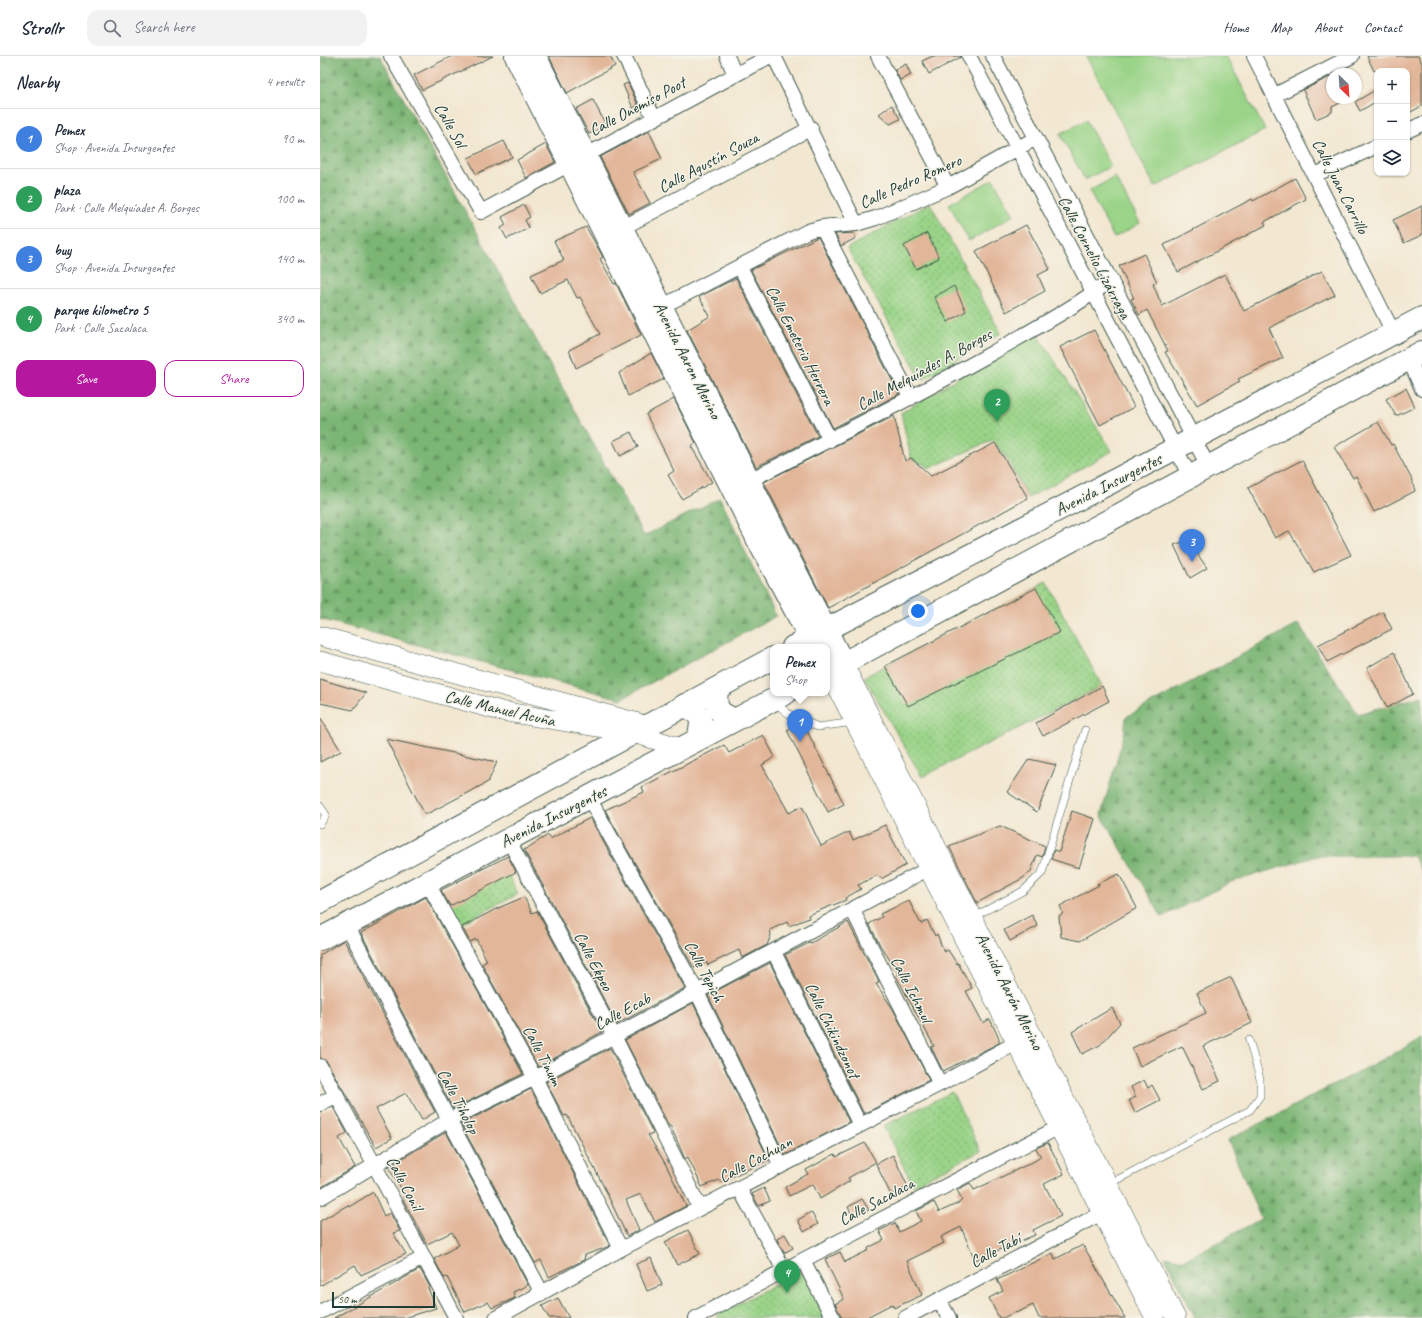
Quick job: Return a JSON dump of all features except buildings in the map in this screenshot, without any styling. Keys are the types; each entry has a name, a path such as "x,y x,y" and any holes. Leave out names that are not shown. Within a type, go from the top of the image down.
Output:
{"main road":[{"name":"Avenida Aaron Merino","path":"516,56 578,160 622,228 654,311"},
{"name":"Avenida Aaron Merino","path":"535,56 578,160 769,541 811,640"},
{"name":"Avenida Insurgentes","path":"811,640 1422,318"},
{"name":"Avenida Insurgentes","path":"832,668 1416,356"},
{"name":"Calle Manuel Acuña","path":"320,636 690,744"},
{"name":"Avenida Insurgentes","path":"320,902 770,660"},
{"name":"Calle Manuel Acuña","path":"320,661 501,711 640,730"},
{"name":"Avenida Aarón Merino","path":"832,668 855,722 936,864 972,918 1024,1039"},
{"name":"Avenida Aarón Merino","path":"832,668 936,864 1110,1208 1176,1318"},
{"path":"717,688 716,702 718,709 722,714 735,720"},
{"name":"Avenida Insurgentes","path":"320,938 780,697"},
{"path":"685,705 697,713 701,718 702,724 690,744"},
{"name":"Avenida Aarón Merino","path":"1067,1123 1108,1184 1110,1208 1155,1318"}],"street":[{"name":"Calle Sol","path":"391,56 481,212"},
{"path":"624,56 654,118"},
{"path":"727,56 736,75"},
{"name":"Calle Onemiso Poot","path":"481,212 770,56"},
{"path":"774,56 811,128 856,224"},
{"path":"878,56 948,187"},
{"name":"Calle Cornelio Lizárraga","path":"969,56 1094,293 1185,444 1199,471"},
{"name":"Calle Cornelio Lizárraga","path":"993,56 1111,280 1185,444 1199,471"},
{"name":"Calle Juan Carrillo","path":"1254,56 1275,95 1394,334"},
{"path":"1275,95 1352,56"},
{"path":"1410,130 1422,124"},
{"name":"Calle Agustín Souza","path":"622,228 811,128"},
{"name":"Calle Pedro Romero","path":"654,311 808,230 822,227 856,224 876,218 948,187 1036,138"},
{"path":"1315,175 1374,147"},
{"path":"822,227 912,398"},
{"name":"Calle Emeterio Herrera","path":"740,267 830,440"},
{"name":"Calle Melquíades A. Borges","path":"741,484 912,398 1094,293 1111,280"},
{"path":"1416,356 1422,389"},
{"name":"Calle Tepich","path":"589,798 697,992 782,1166"},
{"name":"Calle Ekpeo","path":"508,839 614,1036 700,1208"},
{"name":"Calle Ecab","path":"320,1198 449,1120 535,1078 774,952 936,864"},
{"name":"Calle Tinum","path":"427,882 535,1078 621,1249"},
{"name":"Calle Ichmul","path":"852,909 940,1084"},
{"name":"Calle Tiholop","path":"347,925 542,1293"},
{"name":"Calle Chikindzonot","path":"774,952 860,1125"},
{"name":"Calle Cochuan","path":"496,1318 621,1249 1024,1039"},
{"name":"Calle Conil","path":"320,1066 456,1318"},
{"path":"320,1104 337,1095"},
{"name":"Calle Sacalaca","path":"700,1317 784,1270 1067,1123"},
{"path":"739,1188 784,1270"},
{"name":"Calle Tabí","path":"905,1318 1110,1208"},
{"path":"320,1312 423,1258"},
{"path":"803,1260 833,1318"},
{"path":"939,1300 949,1318"}],"lane":[{"path":"780,697 789,714 818,727 855,722"},
{"path":"972,918 1023,891 1042,873 1085,730"},
{"path":"320,806 326,815 320,824"},
{"path":"1108,1184 1250,1110 1260,1096 1260,1085 1249,1040"}],"green space":[{"path":"320,56 380,56 644,536 720,498 776,616 621,699 320,619"},
{"path":"1086,56 1226,56 1265,130 1155,187"},
{"path":"1086,120 1111,166 1085,180 1060,134"},
{"path":"1115,177 1140,223 1114,238 1089,191"},
{"path":"993,179 1014,215 969,241 949,204"},
{"path":"930,203 1001,333 922,380 847,248"},
{"path":"1035,330 1112,451 1028,498 1006,457 993,440 930,468 911,458 901,413"},
{"path":"1046,583 1102,686 922,777 864,677"},
{"path":"1298,624 1358,714 1422,696 1422,873 1414,856 1318,856 1231,882 1162,917 1101,815 1124,735 1126,717"},
{"path":"505,869 518,894 461,924 448,900"},
{"path":"1422,1036 1422,1318 1195,1318 1165,1256 1184,1260 1261,1219 1228,1140 1391,1055"},
{"path":"952,1092 981,1151 913,1185 883,1126"},
{"path":"803,1270 827,1318 718,1318 717,1315"}],"place":[{"name":"plaza","path":"997,422"},
{"name":"buy","path":"1192,562"},
{"name":"Pemex","path":"800,742"},
{"name":"parque kilometro 5","path":"787,1293"}]}
